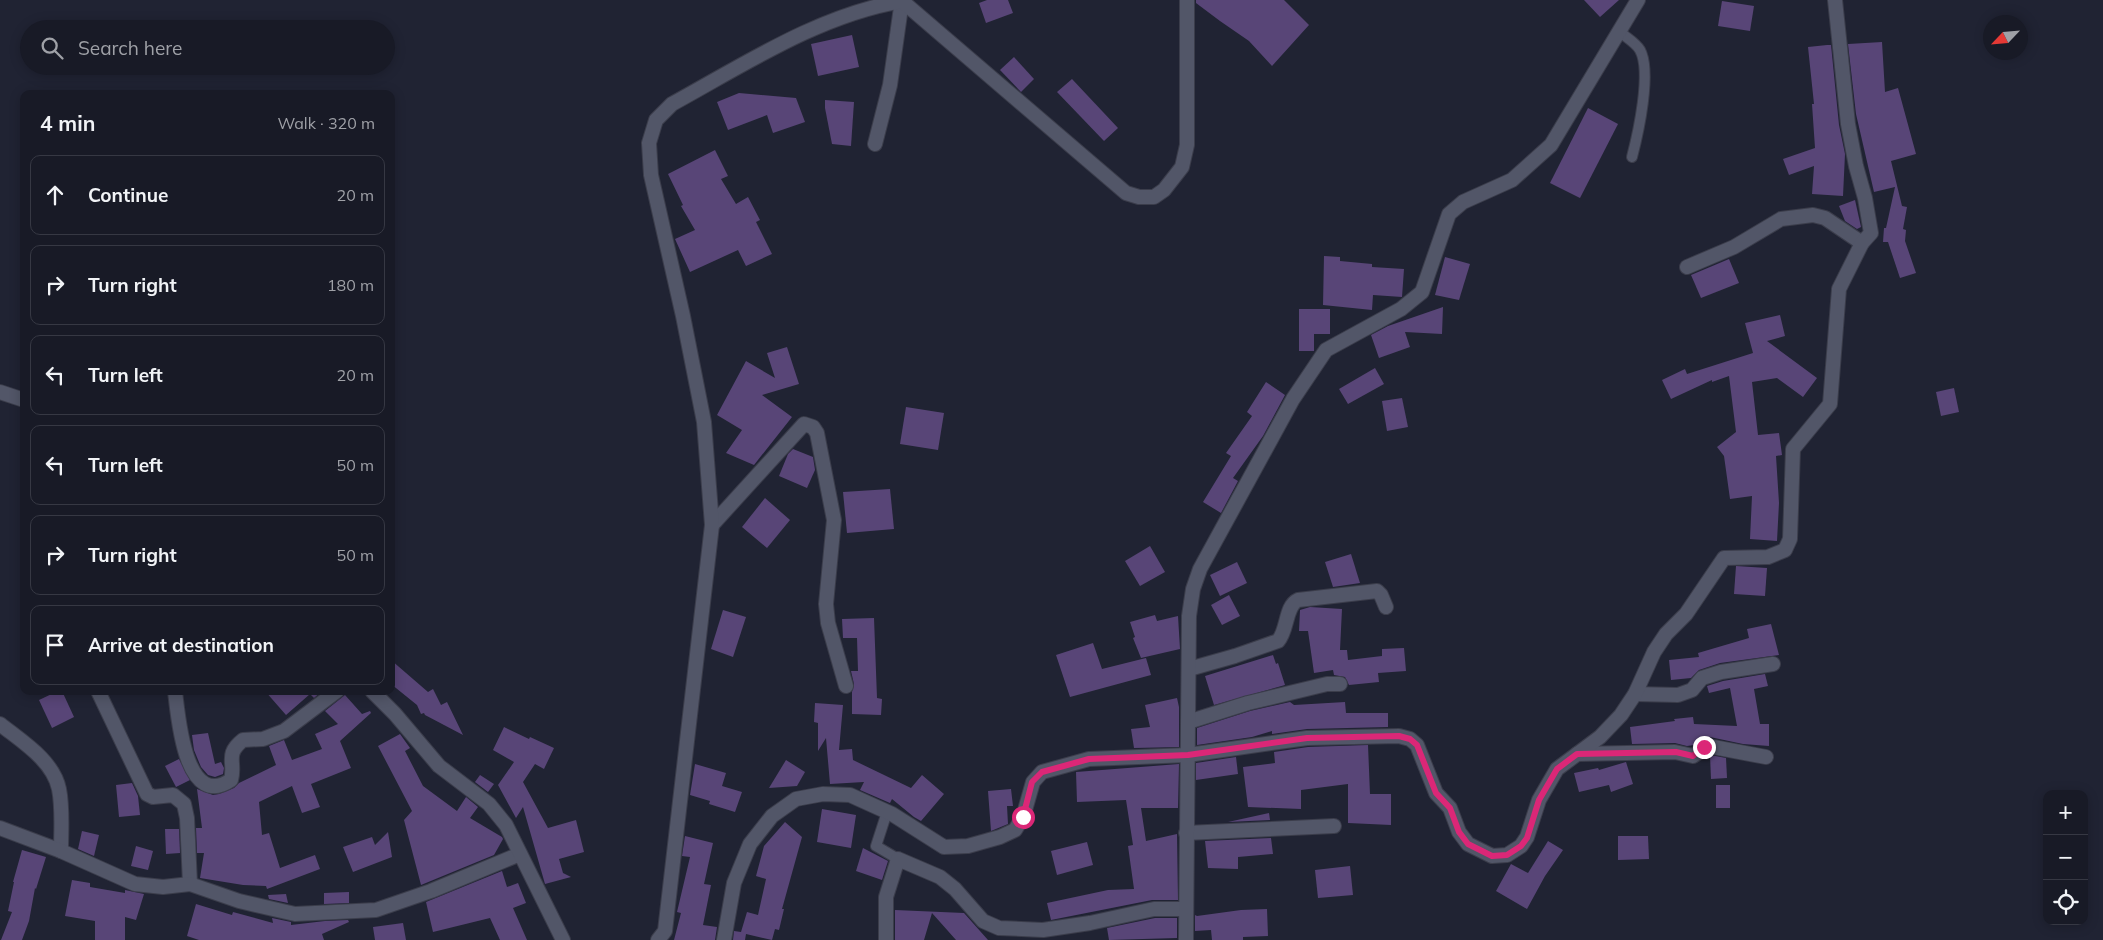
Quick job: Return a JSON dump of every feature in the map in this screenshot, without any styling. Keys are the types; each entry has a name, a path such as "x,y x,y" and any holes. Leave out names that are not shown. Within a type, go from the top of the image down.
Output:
{"street":[{"path":"902,0 1126,193 1139,197 1154,197 1164,190 1182,167 1187,145 1187,0"},
{"path":"875,144 890,84 902,0"},
{"path":"658,940 665,932 712,525 704,422 683,316 651,175 649,143 656,120 672,104 796,36 879,5 902,0"},
{"path":"1186,940 1189,616 1193,589 1200,569 1292,400 1326,350 1401,309 1422,292 1449,214 1463,202 1512,180 1551,145 1638,0"},
{"path":"724,940 734,884 750,844 772,816 796,799 823,794 850,795 887,812 944,847 968,846 1000,837 1015,830 1023,817 1032,782 1042,772 1089,759 1188,755 1307,738 1399,736 1410,739 1417,745 1436,793 1450,808 1459,832 1468,844 1492,856 1507,855 1521,846 1527,838 1539,800 1557,769 1610,727 1635,694 1654,652 1666,634 1686,614 1724,558 1768,557 1785,550 1790,539 1793,449 1830,404 1839,289 1862,243 1871,233 1848,124 1835,0"},
{"path":"1687,266 1734,247 1781,219 1812,215 1825,218 1862,243"},
{"path":"0,392 20,399"},
{"path":"712,525 804,424 809,424 813,427 817,433 834,520 826,604 828,623 846,686"},
{"path":"1189,669 1278,641 1283,636 1292,606 1298,600 1377,592 1381,595 1386,607"},
{"path":"1635,694 1678,695 1692,690 1702,678 1721,672 1773,664"},
{"path":"1188,722 1248,703 1327,684 1340,684"},
{"path":"100,695 145,791 153,797 173,795 184,804 187,818 190,884"},
{"path":"176,695 182,742 188,763 204,782 216,786 231,780 234,772 231,757 233,749 243,740 263,739 284,731 332,695"},
{"path":"376,695 395,714 439,766 489,804 506,826 563,940"},
{"path":"0,724 42,760 55,780 60,795 61,851"},
{"path":"1577,754 1676,752 1693,756 1708,746 1766,757"},
{"path":"1186,833 1334,826"},
{"path":"0,828 61,851 135,884 163,887 190,884 239,901 295,914 376,910 431,891 520,854"},
{"path":"886,940 886,897 898,859 944,880 962,896 983,921 999,928 1042,930 1090,923 1154,909 1186,909"}],"lane":[{"path":"1620,32 1640,50 1644,60 1644,88 1640,123 1632,157"},
{"path":"887,812 876,846 898,859"}],"building":[{"path":"987,0 1008,0 1013,13 986,23 979,3"},
{"path":"1196,0 1284,0 1309,25 1272,66 1249,41 1196,3"},
{"path":"1584,0 1619,0 1600,17"},
{"path":"1722,1 1754,6 1750,31 1718,26"},
{"path":"852,35 859,67 818,76 811,44"},
{"path":"1882,42 1885,92 1898,88 1916,154 1891,161 1902,206 1907,207 1903,229 1906,230 1905,241 1916,273 1900,278 1888,242 1883,242 1884,228 1886,228 1895,187 1874,192 1856,114 1848,44"},
{"path":"1831,45 1839,125 1845,154 1843,196 1812,194 1814,166 1789,175 1783,159 1815,148 1812,104 1814,104 1808,47"},
{"path":"1014,57 1034,79 1021,92 1000,70"},
{"path":"1072,79 1118,128 1104,141 1057,92"},
{"path":"739,93 796,98 805,122 773,133 767,115 728,130 717,102"},
{"path":"825,100 854,102 851,146 832,144"},
{"path":"1588,108 1618,124 1580,198 1550,183"},
{"path":"715,150 728,176 721,179 736,204 748,197 760,220 756,222 772,254 746,266 738,250 690,272 675,239 695,230 681,206 683,205 668,174"},
{"path":"1855,200 1861,227 1857,229 1845,221 1839,206"},
{"path":"1324,256 1340,257 1340,261 1372,264 1372,267 1404,269 1402,297 1373,295 1372,310 1323,305"},
{"path":"1445,257 1470,264 1459,300 1435,295"},
{"path":"1729,259 1739,283 1701,298 1691,275"},
{"path":"1443,307 1442,334 1405,332 1410,347 1379,358 1371,335 1388,326"},
{"path":"1299,309 1330,309 1330,334 1314,334 1314,351 1299,351"},
{"path":"1780,315 1785,336 1767,341 1817,378 1803,397 1777,378 1752,382 1758,435 1779,433 1782,455 1776,456 1779,503 1777,541 1750,539 1752,496 1730,499 1724,456 1717,447 1736,432 1729,376 1712,382 1712,380 1671,399 1662,380 1685,369 1687,374 1753,353 1745,323"},
{"path":"787,347 799,384 762,395 792,417 754,465 726,453 742,430 717,415 746,361 775,378 767,353"},
{"path":"1375,368 1384,384 1348,404 1339,389"},
{"path":"1266,382 1285,395 1263,436 1233,478 1238,481 1221,513 1203,502 1231,456 1226,453 1252,416 1247,412"},
{"path":"1954,388 1959,412 1941,416 1936,392"},
{"path":"1402,398 1408,427 1387,431 1382,401"},
{"path":"906,407 944,413 938,450 900,444"},
{"path":"793,449 813,457 815,470 807,488 779,476 788,454"},
{"path":"890,489 894,529 847,533 843,492"},
{"path":"765,498 790,520 767,548 742,527"},
{"path":"1150,546 1165,572 1140,586 1125,561"},
{"path":"1351,554 1360,583 1333,587 1325,562"},
{"path":"1237,562 1247,583 1220,596 1210,575"},
{"path":"1736,566 1767,568 1765,596 1734,594"},
{"path":"1229,595 1240,616 1222,625 1211,605"},
{"path":"1310,607 1342,609 1340,650 1347,650 1348,660 1382,656 1382,649 1404,648 1406,671 1378,673 1379,682 1349,685 1345,677 1334,675 1333,670 1314,673 1308,631 1299,631 1300,610"},
{"path":"723,610 746,617 733,657 711,649"},
{"path":"1155,615 1157,621 1178,616 1180,649 1141,658 1133,638 1135,637 1130,622"},
{"path":"874,618 877,698 882,699 881,715 852,714 854,684 851,671 858,671 857,638 843,638 842,619"},
{"path":"1771,624 1779,655 1720,663 1699,670 1691,678 1671,680 1669,660 1699,657 1698,653 1749,638 1747,629"},
{"path":"1093,643 1102,669 1146,658 1151,675 1070,697 1056,655"},
{"path":"1273,655 1276,664 1278,663 1285,685 1214,705 1205,676"},
{"path":"395,663 428,692 433,689 441,705 447,702 463,735 424,713 421,714 417,705 395,687"},
{"path":"1765,674 1768,686 1754,689 1760,724 1769,724 1769,746 1743,744 1710,737 1694,745 1687,746 1675,743 1632,744 1630,727 1675,721 1674,719 1693,717 1694,724 1737,726 1730,688 1709,693 1707,686 1723,681"},
{"path":"50,695 64,695 74,717 52,728 39,700"},
{"path":"268,695 309,695 286,715"},
{"path":"345,695 362,714 370,711 371,713 340,741 351,768 311,784 320,807 302,813 292,786 259,802 262,835 269,833 280,868 315,855 320,869 267,889 266,886 243,885 200,878 204,853 197,853 196,828 202,828 197,789 213,795 219,794 276,765 269,746 284,740 292,760 322,749 315,734 338,724 325,711"},
{"path":"1177,698 1179,707 1179,747 1134,748 1131,729 1150,727 1145,705"},
{"path":"1290,702 1294,705 1345,702 1346,713 1388,713 1388,727 1307,729 1272,734 1272,731 1252,737 1197,745 1197,728 1250,711"},
{"path":"815,703 843,705 839,750 852,749 853,760 911,788 922,775 944,794 921,821 892,799 890,803 860,790 864,782 830,784 826,738 818,751 818,723 814,722"},
{"path":"504,727 554,748 544,769 535,764 523,782 548,828 576,820 584,852 559,859 563,873 571,877 545,884 523,807 516,818 498,785 514,762 493,750"},
{"path":"208,733 215,764 221,762 224,768 223,774 215,777 208,775 201,767 194,750 192,735"},
{"path":"400,734 410,748 405,751 423,786 457,811 466,797 478,807 470,818 502,837 503,839 494,855 421,885 404,820 412,811 378,746"},
{"path":"1368,745 1370,794 1391,794 1391,825 1348,823 1348,784 1301,790 1301,809 1248,807 1243,767 1275,763 1274,752 1308,747"},
{"path":"1710,755 1726,758 1727,778 1711,779"},
{"path":"1236,757 1238,774 1196,780 1196,763"},
{"path":"179,759 190,780 176,787 165,766"},
{"path":"786,760 805,772 797,786 769,788"},
{"path":"1626,762 1633,784 1611,792 1609,785 1579,792 1574,773 1598,768 1599,770"},
{"path":"695,764 726,773 722,786 742,792 735,812 709,804 710,801 690,795"},
{"path":"1179,764 1178,808 1141,808 1146,841 1177,834 1178,900 1152,900 1051,920 1047,903 1108,890 1134,889 1128,846 1133,845 1126,800 1077,802 1076,772"},
{"path":"480,775 494,784 488,792 475,782"},
{"path":"132,783 138,796 140,815 119,817 116,785"},
{"path":"1716,785 1730,785 1730,808 1716,808"},
{"path":"1011,789 1013,806 1007,806 1008,824 991,831 988,791"},
{"path":"822,809 856,815 851,848 817,842"},
{"path":"1269,813 1270,820 1228,822"},
{"path":"785,822 802,837 782,909 784,909 779,930 775,929 772,940 746,934 745,940 733,940 734,931 741,932 747,912 758,915 766,879 756,876 764,846"},
{"path":"165,829 179,829 180,853 166,854"},
{"path":"82,831 99,835 94,856 78,849"},
{"path":"388,832 392,857 353,872 343,847 372,837 375,845"},
{"path":"685,836 713,843 704,884 711,885 703,925 717,927 715,940 674,940 681,913 677,912 690,857 682,856"},
{"path":"1618,836 1648,836 1649,859 1618,860"},
{"path":"1271,838 1273,854 1238,857 1238,869 1208,868 1205,841"},
{"path":"1548,841 1563,850 1545,876 1527,909 1496,891 1511,864 1528,873"},
{"path":"1087,842 1093,865 1057,875 1051,851"},
{"path":"136,846 153,851 148,870 131,866"},
{"path":"863,848 888,861 882,880 856,871"},
{"path":"22,850 46,857 35,888 29,921 22,940 1,940 12,912 8,911 13,882"},
{"path":"1350,866 1353,895 1318,898 1315,870"},
{"path":"502,871 507,887 518,883 526,903 513,908 527,940 500,940 490,918 433,932 426,902"},
{"path":"72,880 90,883 90,887 125,893 125,890 144,894 136,920 125,917 125,940 95,940 95,921 65,916"},
{"path":"349,892 349,903 324,904 324,893"},
{"path":"286,894 288,903 269,899 268,895"},
{"path":"196,904 232,915 233,912 273,923 272,918 291,922 291,925 325,921 348,920 349,922 322,934 324,940 199,940 187,936"},
{"path":"1267,909 1268,936 1243,937 1243,940 1212,940 1211,930 1195,931 1195,915"},
{"path":"895,910 964,913 988,940 956,940 932,913 924,940 895,940"},
{"path":"1155,918 1177,918 1177,938 1109,940 1107,928"},
{"path":"403,923 406,940 375,940 373,927"}],"route":[{"path":"1023,817 1032,782 1042,772 1089,759 1188,755 1307,738 1399,736 1410,739 1417,745 1436,793 1450,808 1459,832 1468,844 1492,856 1507,855 1521,846 1527,838 1539,800 1557,769 1577,754 1678,752 1693,756 1704,747"}]}
